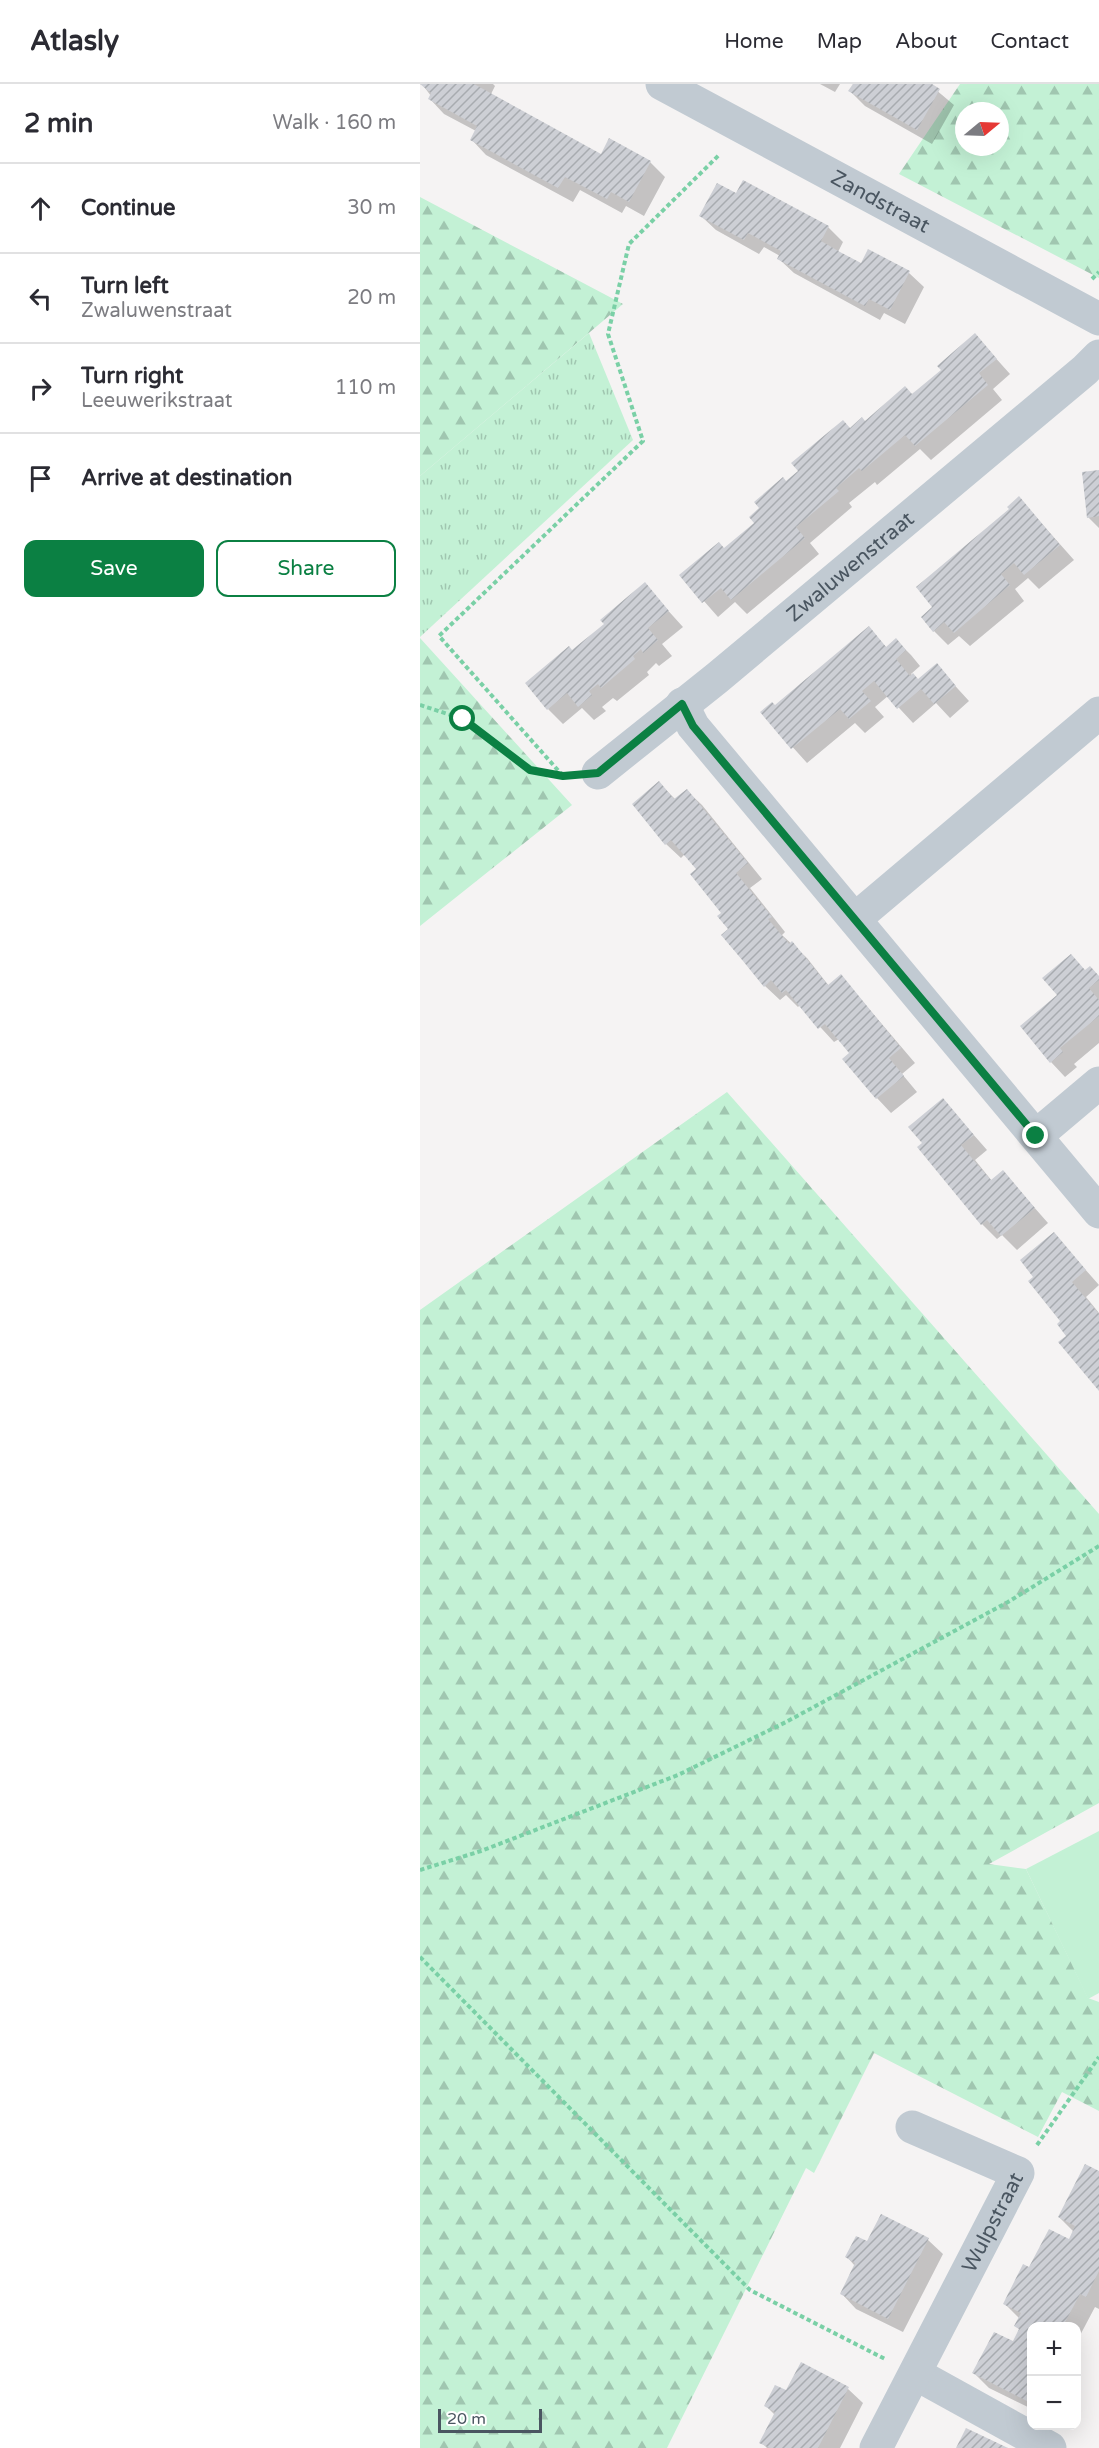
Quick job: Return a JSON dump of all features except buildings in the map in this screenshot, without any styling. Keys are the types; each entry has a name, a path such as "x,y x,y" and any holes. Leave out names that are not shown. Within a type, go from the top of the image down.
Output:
{"street":[{"name":"Zandstraat","path":"662,84 1099,319"},
{"name":"Zwaluwenstraat","path":"598,773 1058,394 1099,356"},
{"path":"682,704 693,726 1099,1212"},
{"path":"855,919 1099,713"},
{"path":"1036,1136 1099,1083"},
{"name":"Wulpstraat","path":"876,2448 1018,2173 912,2127"},
{"path":"915,2374 1050,2448"}],"path":[{"path":"563,776 439,636 644,441 608,334 629,244 746,129"},
{"path":"420,705 463,719 530,770 563,776 598,773"},
{"path":"420,1870 481,1851 678,1775 786,1722 1008,1602 1099,1546"},
{"path":"420,1957 750,2290 915,2374"},
{"path":"1018,2173 1099,2057"}],"green space":[{"path":"960,84 1099,84 1099,278 899,174"},
{"path":"420,197 623,304 420,476"},
{"path":"589,333 633,440 420,637 420,476"},
{"path":"420,638 572,805 420,926"},
{"path":"727,1092 1099,1514 1099,1803 989,1864 1026,1869 1088,1998 1099,2002 1099,2111 1062,2092 1038,2137 874,2053 814,2173 806,2168 667,2448 420,2448 420,1310"},
{"path":"1099,1831 1099,1993 1088,1999 1026,1869"}],"route":[{"path":"463,719 530,770 563,776 598,773 682,704 693,726 1036,1136"}]}
